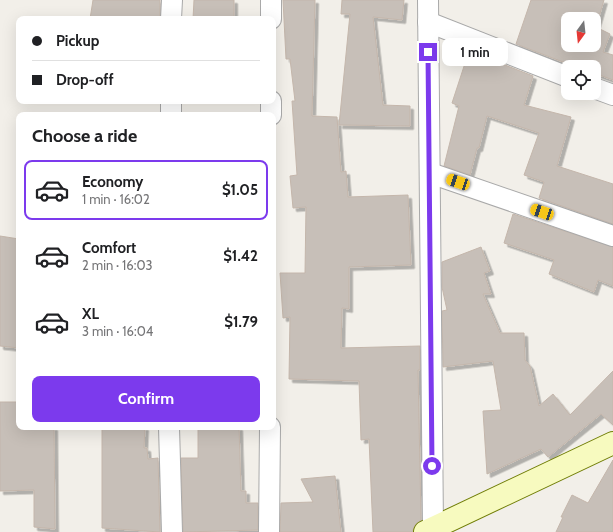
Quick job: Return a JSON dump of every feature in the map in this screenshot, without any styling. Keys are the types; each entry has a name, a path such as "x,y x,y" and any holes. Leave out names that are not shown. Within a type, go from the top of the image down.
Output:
{"street":[{"path":"171,16 172,0"},
{"path":"271,0 271,16"},
{"path":"428,0 430,172 429,530 613,443"},
{"path":"428,22 561,74"},
{"path":"601,91 613,95"},
{"path":"430,172 613,236"},
{"path":"169,430 172,532"},
{"path":"269,532 270,430"}],"building":[{"path":"93,0 160,0 160,16 90,16"},
{"path":"194,0 234,0 234,16 193,16"},
{"path":"283,0 315,0 312,116 337,117 341,172 346,171 348,197 408,195 411,265 349,267 349,309 342,308 341,348 420,346 420,370 418,370 421,520 415,525 412,532 373,532 369,439 361,440 359,381 289,379 290,317 283,318 280,273 305,273 306,207 293,208 290,176 297,175 292,101 295,101 290,59 286,59"},
{"path":"342,0 404,0 402,20 373,17 383,105 410,106 410,126 339,125 350,14 341,14"},
{"path":"531,0 604,0 600,12 561,12 561,52 601,52 601,30 610,34 603,52 613,55 613,80 601,76 601,60 561,60 561,61 516,44"},
{"path":"469,51 533,76 524,105 571,117 557,166 613,184 613,224 539,198 544,182 524,175 539,133 487,116 470,175 444,166 459,106 452,103"},
{"path":"513,214 613,247 613,286 598,280 594,292 549,274 554,260 504,243"},
{"path":"0,236 16,239 16,348 0,346"},
{"path":"481,247 490,271 484,273 491,294 483,294 500,333 524,333 525,360 530,366 539,406 553,394 570,415 613,371 613,425 601,414 548,457 541,449 487,474 483,411 501,410 493,361 443,367 442,311 447,310 442,287 442,262"},
{"path":"0,402 16,402 16,430 54,430 55,529 34,527 34,490 0,491"},
{"path":"102,430 145,430 144,448 147,448 148,459 158,458 160,532 102,528"},
{"path":"198,430 239,430 241,491 246,491 246,503 258,503 258,530 183,532 181,458 198,458"},
{"path":"613,460 613,532 556,532 563,517 561,517 572,495 588,503"},
{"path":"335,476 341,532 280,532 281,503 313,502 301,479"}],"route":[{"path":"428,52 432,466"}]}
